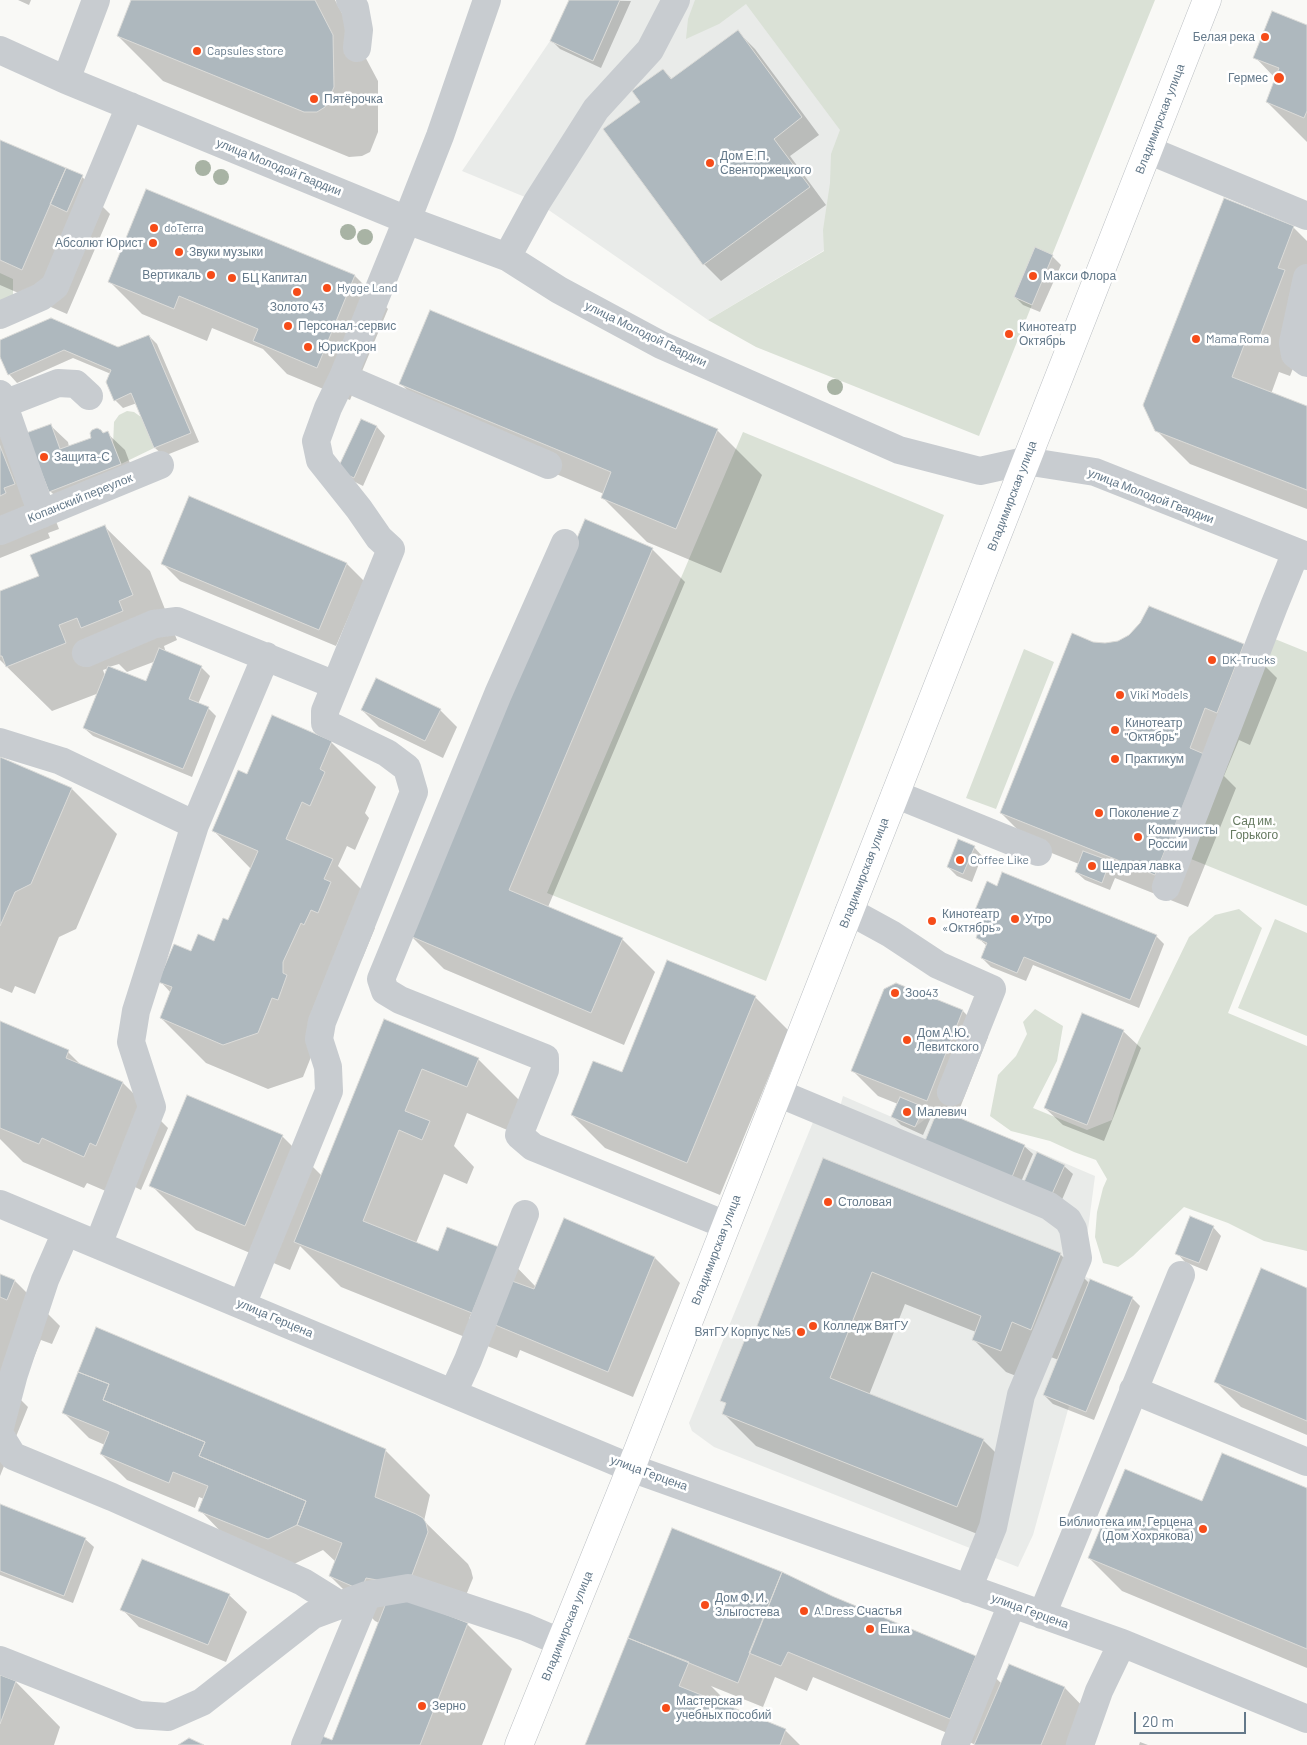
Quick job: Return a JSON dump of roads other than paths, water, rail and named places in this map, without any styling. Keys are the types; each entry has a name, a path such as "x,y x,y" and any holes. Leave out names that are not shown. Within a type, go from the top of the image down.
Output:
{"main road":[{"name":"Владимирская улица","path":"520,1745 631,1468 1207,0"}],"street":[{"path":"66,80 96,0"},
{"path":"350,0 355,8 358,30 357,48"},
{"path":"242,1305 329,1090 328,1067 319,1039 322,1022 414,792 407,768 387,753 325,723 325,711 390,549 379,538 359,509 320,460 316,441 440,136 487,0"},
{"path":"507,257 537,202 596,109 650,50 676,0"},
{"name":"улица Молодой Гвардии","path":"0,50 66,80 407,220 507,257 559,290 661,345 899,450 980,471 1025,460 1095,472 1301,554"},
{"path":"0,316 41,298 55,286 130,106"},
{"path":"1148,150 1307,216"},
{"path":"1307,278 1293,344 1295,354 1307,363"},
{"path":"343,377 548,465"},
{"path":"42,514 2,399 58,384 76,384 89,396"},
{"name":"Копанский переулок","path":"0,531 160,465"},
{"path":"565,543 498,694 381,979 385,991 400,1000 545,1058 545,1070 519,1135 533,1147 726,1225"},
{"path":"1166,887 1274,606 1301,554"},
{"path":"86,652 154,624 177,621 335,685"},
{"path":"98,1245 152,1107 131,1042 136,1011 195,825 266,656"},
{"path":"0,742 61,761 195,825"},
{"path":"895,794 1038,852"},
{"path":"849,912 891,934 938,965 992,989 951,1092"},
{"path":"778,1093 1048,1206 1068,1220 1073,1229 1078,1258 1021,1395 994,1527 968,1589"},
{"name":"улица Герцена","path":"0,1204 631,1468 1122,1643 1307,1719"},
{"path":"453,1393 468,1360 525,1214"},
{"path":"0,1427 14,1374 45,1280 66,1232"},
{"path":"1042,1615 1181,1275"},
{"path":"1133,1390 1307,1462"},
{"path":"0,1435 13,1456 112,1497 303,1582 340,1606"},
{"path":"0,1660 140,1715 168,1717 202,1702 313,1615 367,1596 408,1588 525,1627 560,1642"},
{"path":"305,1745 367,1596"},
{"path":"955,1745 996,1648 1012,1604"},
{"path":"1080,1745 1099,1691 1122,1643"}],"place":[{"name":"Белая река","path":"1265,37"},
{"name":"Capsules store","path":"197,51"},
{"name":"Гермес","path":"1279,78"},
{"name":"Пятёрочка","path":"314,99"},
{"name":"Дом Е.П. Свенторжецкого","path":"710,163"},
{"name":"doTerra","path":"154,228"},
{"name":"Абсолют Юрист","path":"153,243"},
{"name":"Звуки музыки","path":"179,252"},
{"name":"Вертикаль","path":"211,275"},
{"name":"Макси Флора","path":"1033,276"},
{"name":"БЦ Капитал","path":"232,278"},
{"name":"Hygge Land","path":"327,288"},
{"name":"Золото 43","path":"297,292"},
{"name":"Персонал-сервис","path":"288,326"},
{"name":"Кинотеатр Октябрь","path":"1009,334"},
{"name":"Mama Roma","path":"1196,339"},
{"name":"ЮрисКрон","path":"308,347"},
{"name":"Защита-С","path":"44,457"},
{"name":"DK-Trucks","path":"1212,660"},
{"name":"Viki Models","path":"1120,695"},
{"name":"Кинотеатр \"Октябрь\"","path":"1115,730"},
{"name":"Практикум","path":"1115,759"},
{"name":"Поколение Z","path":"1099,813"},
{"name":"Коммунисты России","path":"1138,837"},
{"name":"Coffee Like","path":"960,860"},
{"name":"Щедрая лавка","path":"1092,866"},
{"name":"Утро","path":"1015,919"},
{"name":"Кинотеатр «Октябрь»","path":"932,921"},
{"name":"Зоо43","path":"895,993"},
{"name":"Дом А.Ю. Левитского","path":"907,1040"},
{"name":"Малевич","path":"907,1112"},
{"name":"Столовая","path":"828,1202"},
{"name":"Колледж ВятГУ","path":"813,1326"},
{"name":"ВятГУ Корпус №5","path":"801,1332"},
{"name":"Библиотека им. Герцена (Дом Хохрякова)","path":"1203,1529"},
{"name":"Дом Ф. И. Злыгостева","path":"705,1605"},
{"name":"A.Dress Счастья","path":"804,1611"},
{"name":"Ешка","path":"870,1629"},
{"name":"Зерно","path":"422,1706"},
{"name":"Мастерская учебных пособий","path":"666,1708"}],"park label":[{"name":"Сад им. Горького","path":"1254,828"}]}
